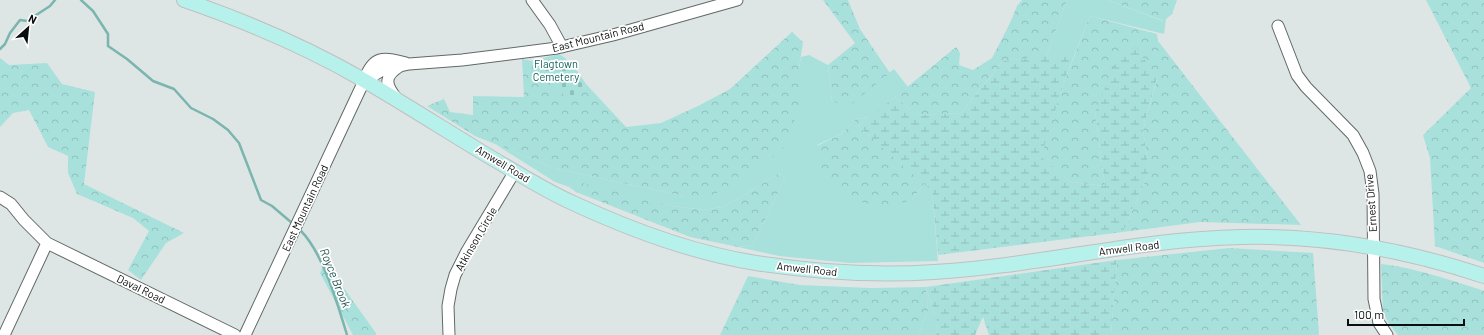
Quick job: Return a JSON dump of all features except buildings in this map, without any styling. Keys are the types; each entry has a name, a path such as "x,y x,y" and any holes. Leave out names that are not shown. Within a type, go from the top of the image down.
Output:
{"main road":[{"name":"Amwell Road","path":"184,0 242,21 312,53 364,81 515,171 572,203 642,232 718,255 752,262 816,271 875,274 935,272 994,266 1197,239 1242,237 1316,240 1373,248 1439,262 1484,276"}],"street":[{"path":"532,0 550,25 562,47"},
{"name":"East Mountain Road","path":"245,335 364,81 368,69 377,60 389,58 404,65 462,60 562,47 620,33 737,0"},
{"name":"Ernest Drive","path":"1278,26 1297,75 1306,87 1353,135 1370,170 1372,182 1374,299 1379,323 1386,335"},
{"path":"399,102 389,90 389,74 404,65"},
{"name":"Atkinson Circle","path":"449,335 448,306 455,275 467,251 515,171"},
{"name":"Daval Road","path":"0,196 11,204 24,220 47,243 235,335"},
{"path":"4,335 47,243"}],"green space":[{"path":"823,0 848,0 860,29 890,73 848,107 832,101 828,65 855,43"},
{"path":"1022,0 1067,0 1046,57 1003,61 961,113 917,115 895,97 956,47 960,53 959,65 973,70 992,58 1017,6"},
{"path":"1067,0 1107,0 1163,21 1166,19 1164,34 1090,16 1074,56 1046,57"},
{"path":"1107,0 1177,0 1172,14 1164,21"},
{"path":"1426,0 1484,0 1484,263 1435,246 1430,158 1423,135 1471,88"},
{"path":"1090,16 1157,34 1158,41 1301,225 1200,222 1123,232 1149,172 1143,130 1157,79 1095,112 1105,186 1071,182 1040,157 1063,85"},
{"path":"792,32 803,42 799,68 801,104 783,148 745,181 709,196 684,196 557,169 475,136 427,106 444,99 450,112 473,115 473,96 524,97 522,59 532,61 534,67 580,93 586,84 626,127 661,123 730,89"},
{"path":"1136,47 1157,78 1143,130 1149,172 1123,232 938,255 932,191 858,126 895,97 917,115 961,113 1003,61 1049,56 1074,56 1063,85 1041,157 1071,182 1105,186 1095,112 1119,55"},
{"name":"Flagtown Cemetery","path":"559,54 571,63 586,84 580,94 574,98 549,84 539,74 532,61"},
{"path":"809,55 828,65 832,101 868,89 894,69 908,87 870,117 856,119 841,134 817,145 912,200 924,183 932,191 938,261 850,263 779,256 738,247 753,245 785,178 779,173 722,207 703,210 673,206 572,183 569,187 555,182 495,144 557,169 684,196 799,68 801,57"},
{"path":"0,58 9,65 47,63 62,84 95,92 84,184 184,233 166,243 141,280 128,270 149,231 133,218 77,194 68,173 68,156 48,147 29,110 13,113 0,127"},
{"path":"870,117 858,126 924,183 912,200 885,207 856,201 832,190 820,167 817,146 841,134 856,119"},
{"path":"779,173 785,178 753,245 738,247 690,237 576,192 569,187 572,183 582,183 673,206 703,210 722,207"},
{"path":"1229,248 1313,253 1319,334 1111,335 1117,260"},
{"path":"1117,260 1111,335 989,335 983,317 975,335 936,335 938,325 926,287"},
{"path":"325,262 376,335 353,335 320,273"},
{"path":"1381,264 1420,271 1484,291 1484,335 1398,335 1388,322 1383,311"},
{"path":"748,276 800,285 871,288 926,287 928,310 918,335 720,335"},
{"path":"926,287 938,325 936,335 918,335 928,310"}],"waterway":[{"path":"0,49 5,44 10,33 20,20 27,21 50,6 55,0"},
{"name":"Royce Brook","path":"81,0 93,11 108,34 108,46 127,59 153,81 174,89 191,108 213,119 228,130 239,143 261,200 272,206 292,223"},
{"name":"Royce Brook","path":"301,231 316,252 323,266 347,335"}]}
